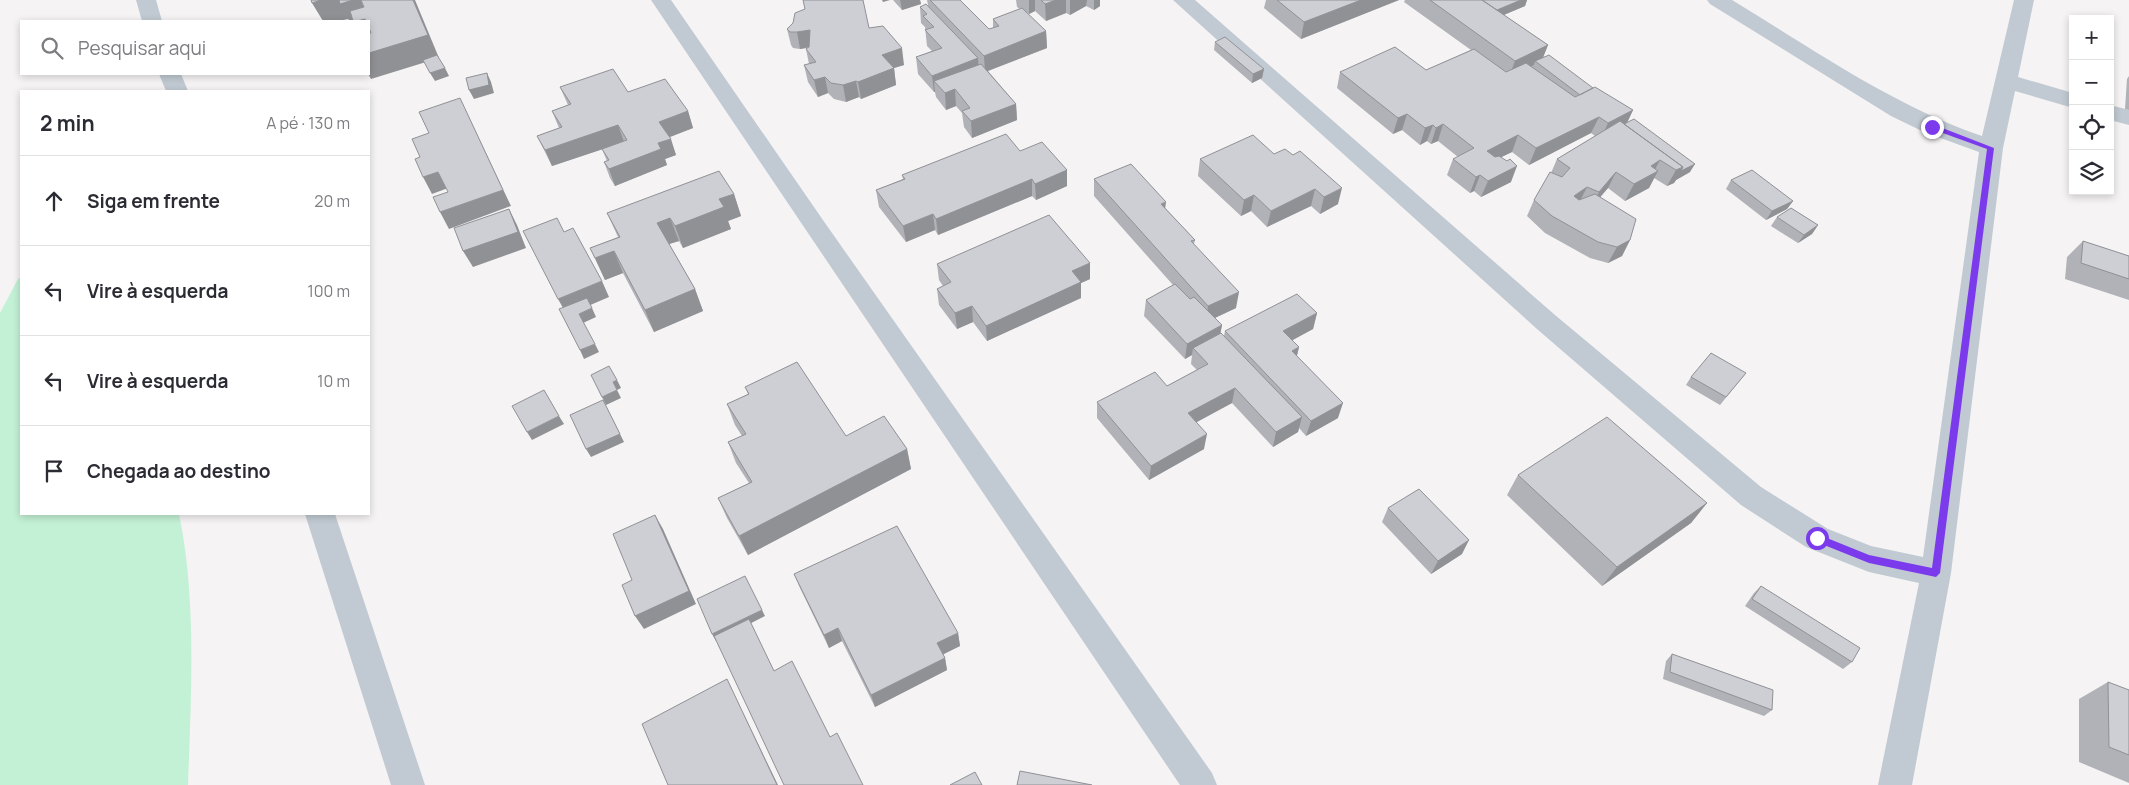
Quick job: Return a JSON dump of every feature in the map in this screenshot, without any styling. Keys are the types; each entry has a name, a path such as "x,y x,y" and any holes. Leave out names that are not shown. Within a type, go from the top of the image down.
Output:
{"street":[{"path":"146,0 152,20"},
{"path":"661,0 822,238 1200,785"},
{"path":"1183,0 1546,322 1751,496 1817,538 1869,559 1936,573"},
{"path":"1717,0 1899,112 1932,127 1991,148"},
{"path":"1895,785 1936,573 1991,148 2024,0"},
{"path":"170,75 176,90"},
{"path":"2006,81 2069,100"},
{"path":"2114,113 2129,118"},
{"path":"320,515 408,785"}],"green space":[{"path":"20,278 20,515 179,515 185,547 191,614 188,785 0,785 0,313"}],"building":[{"path":"339,0 353,0 340,4"},
{"path":"361,0 413,0 428,35 370,53 370,20 353,20 350,11 364,7"},
{"path":"803,0 863,0 869,28 883,26 902,48 882,55 894,68 858,82 843,85 831,83 825,77 814,80 804,65 816,62 806,49 809,47 810,30 790,32 787,29 793,23 795,13 805,9"},
{"path":"930,0 960,0 989,29 999,26 993,19 1022,8 1046,31 984,56"},
{"path":"1041,0 1056,0 1045,4"},
{"path":"1277,0 1361,0 1304,22"},
{"path":"1430,0 1482,0 1548,45 1515,61"},
{"path":"1482,0 1521,0 1497,10"},
{"path":"926,4 978,58 932,76 916,57 942,48 925,30 934,27 923,16 927,14 920,7"},
{"path":"1225,37 1264,69 1253,74 1215,42"},
{"path":"1395,47 1426,70 1474,49 1506,72 1526,63 1575,97 1595,87 1633,110 1608,123 1599,117 1536,148 1518,135 1487,151 1495,157 1499,156 1507,161 1510,159 1517,166 1488,181 1480,175 1476,177 1453,159 1474,148 1443,124 1436,128 1433,125 1425,128 1407,114 1398,118 1340,72"},
{"path":"437,55 445,68 430,73 423,60"},
{"path":"1549,55 1593,88 1580,95 1535,61"},
{"path":"981,64 1016,104 971,121 962,111 970,108 955,89 945,93 934,81"},
{"path":"613,69 628,92 665,79 688,111 659,122 671,139 658,143 661,149 609,169 604,162 609,160 602,149 627,140 618,125 545,150 537,136 562,127 552,111 571,104 560,87"},
{"path":"487,73 489,85 469,90 466,78"},
{"path":"460,98 503,190 440,212 433,197 448,192 438,172 423,177 415,159 420,157 412,139 429,133 419,112"},
{"path":"1634,119 1695,164 1681,171 1683,167 1624,124"},
{"path":"1620,121 1683,167 1676,170 1660,160 1651,166 1658,171 1634,184 1616,172 1599,192 1587,187 1574,196 1579,200 1595,194 1636,219 1630,240 1617,247 1598,242 1552,216 1534,200 1550,172 1562,177 1570,168 1557,159"},
{"path":"1006,134 1020,151 1042,142 1067,170 1035,184 1032,179 936,219 933,214 903,226 876,190 905,179 902,175"},
{"path":"1253,135 1274,154 1285,149 1293,155 1300,151 1342,188 1324,197 1315,189 1271,211 1254,195 1244,200 1200,159"},
{"path":"1131,164 1166,202 1161,204 1195,240 1191,241 1239,292 1208,306 1094,179"},
{"path":"1752,170 1793,201 1772,211 1731,180"},
{"path":"719,171 734,194 719,199 724,207 675,226 670,218 657,223 695,289 645,310 614,251 595,258 590,248 620,237 607,213"},
{"path":"1791,208 1818,225 1804,235 1777,217"},
{"path":"509,209 518,232 463,251 454,228"},
{"path":"1049,215 1090,263 1072,271 1081,282 986,326 972,306 955,313 937,289 951,282 937,264"},
{"path":"557,218 564,232 573,228 602,281 558,299 523,231"},
{"path":"2083,241 2129,256 2129,279 2081,263"},
{"path":"1175,284 1190,299 1194,297 1222,325 1187,344 1146,300"},
{"path":"1297,294 1317,313 1283,331 1299,347 1292,351 1343,403 1311,421 1225,331"},
{"path":"587,298 592,308 579,314 595,344 580,350 559,309"},
{"path":"1221,333 1302,417 1276,432 1235,388 1188,413 1207,434 1151,466 1097,402 1155,372 1167,386 1208,364 1193,348"},
{"path":"1711,353 1746,373 1726,397 1691,377"},
{"path":"797,362 846,436 884,416 907,449 739,536 718,498 752,482 728,442 746,434 727,404 749,394 745,387"},
{"path":"609,366 617,380 613,382 617,390 602,397 591,375"},
{"path":"544,390 559,416 527,432 512,406"},
{"path":"603,400 620,434 586,449 570,415"},
{"path":"1607,417 1707,503 1617,567 1518,475"},
{"path":"1419,489 1469,540 1438,561 1388,508"},
{"path":"655,515 689,591 635,616 622,585 632,580 613,534"},
{"path":"897,526 958,633 937,643 945,658 871,695 838,628 824,635 794,574"},
{"path":"745,576 762,610 712,634 697,599"},
{"path":"1761,586 1860,648 1852,662 1752,599"},
{"path":"749,619 774,671 792,661 830,737 837,733 863,785 784,785 714,636"},
{"path":"1672,654 1773,690 1772,710 1670,672"},
{"path":"727,679 777,785 668,785 642,724"},
{"path":"2108,682 2129,690 2129,755 2109,747"},
{"path":"1020,771 1092,785 1017,785"},
{"path":"975,772 982,785 950,785"}],"route":[{"path":"1817,538 1869,559 1936,573 1991,148 1932,127"}]}
